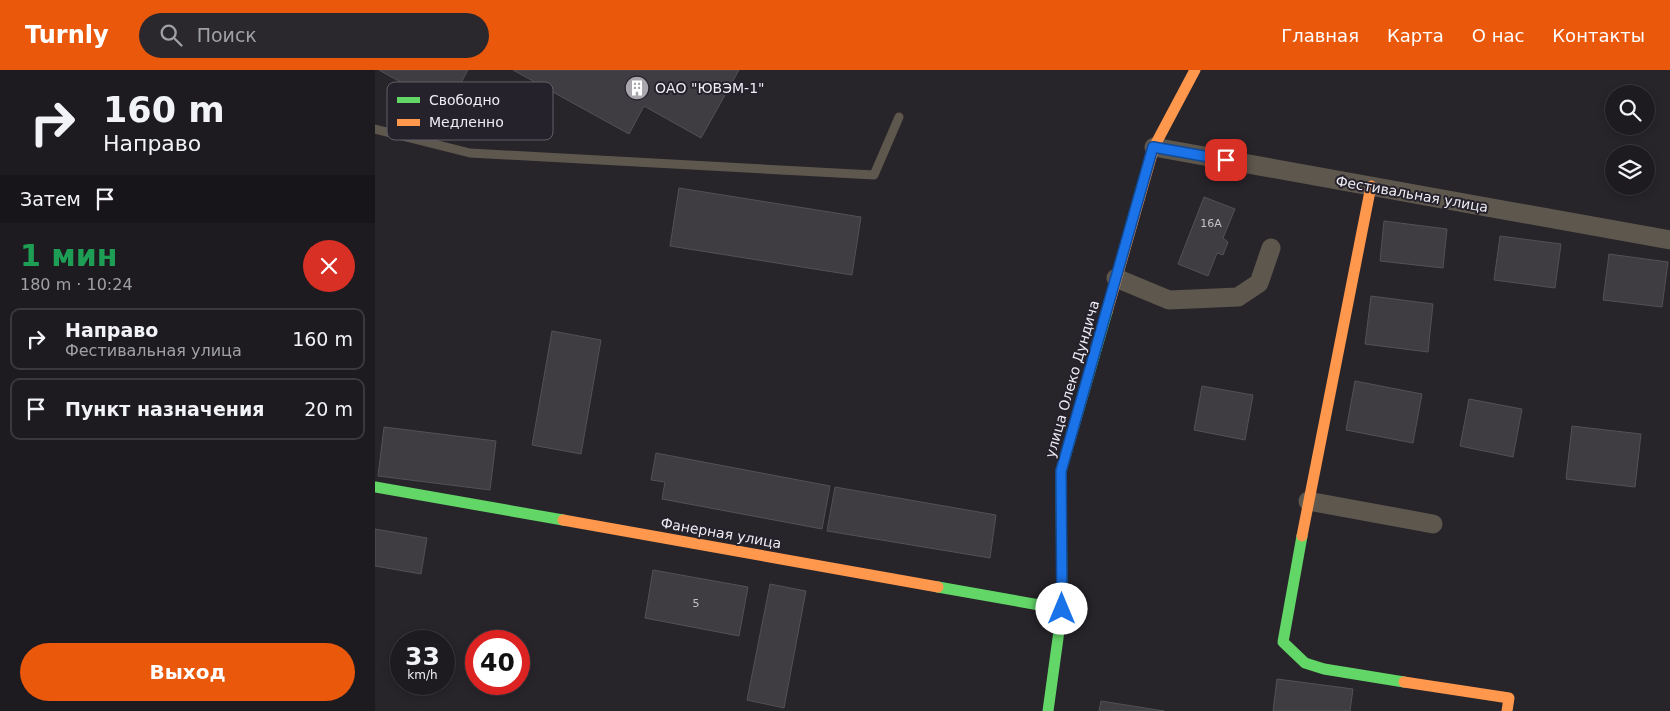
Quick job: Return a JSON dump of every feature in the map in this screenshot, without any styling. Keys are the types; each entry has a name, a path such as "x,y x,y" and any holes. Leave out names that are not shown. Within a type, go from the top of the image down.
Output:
{"street":[{"name":"улица Олеко Дундича","path":"1048,711 1062,609 1061,471 1153,147 1195,70"},
{"name":"Фестивальная улица","path":"1153,147 1670,240"},
{"path":"1371,186 1308,501 1283,642 1305,663 1324,669 1509,698 1507,711"},
{"path":"1116,278 1169,300 1238,298 1259,283 1271,248"},
{"name":"Фанерная улица","path":"375,487 1062,609"},
{"path":"1308,501 1433,524"}],"lane":[{"path":"419,140 470,153 874,175 899,117"}],"building":[{"path":"379,70 468,70 461,82 400,82"},
{"name":"ОАО \"ЮВЭМ-1\"","path":"513,70 739,70 701,138 644,106 629,134 553,92 553,82 535,82"},
{"path":"679,188 861,217 852,275 670,246"},
{"path":"1204,197 1235,209 1223,238 1228,242 1223,255 1217,253 1208,276 1178,264"},
{"path":"1384,221 1447,229 1443,268 1380,261"},
{"path":"1500,236 1561,244 1555,288 1494,280"},
{"path":"1609,254 1668,262 1662,307 1603,300"},
{"path":"1371,296 1433,304 1428,352 1365,344"},
{"path":"552,331 601,340 581,454 532,445"},
{"path":"1355,381 1422,394 1413,443 1346,430"},
{"path":"1202,386 1253,395 1245,440 1194,430"},
{"path":"1469,399 1522,409 1513,457 1460,446"},
{"path":"1572,426 1641,434 1635,487 1566,479"},
{"path":"384,427 496,441 490,490 378,476"},
{"path":"656,453 830,486 822,529 662,499 665,482 651,480"},
{"path":"835,487 996,515 990,558 827,531"},
{"path":"375,529 427,538 421,574 375,566"},
{"path":"653,570 748,587 739,636 645,618"},
{"path":"770,584 806,591 784,708 747,700"},
{"path":"1277,679 1353,689 1350,711 1273,711"},
{"path":"1101,701 1164,711 1099,711"}],"traffic: fast":[{"path":"1048,711 1062,609 1061,471 1107,312"},
{"path":"375,487 563,520"},
{"path":"1302,536 1283,642 1305,663 1324,669 1404,682"},
{"path":"938,587 1062,609"}],"traffic: slow":[{"path":"1107,312 1154,147 1195,70"},
{"path":"1302,536 1371,186"},
{"path":"563,520 938,587"},
{"path":"1404,682 1509,698 1507,711"}],"place":[{"name":"ОАО \"ЮВЭМ-1\"","path":"637,88"}],"route":[{"path":"1062,609 1061,471 1153,147 1226,160"}]}
